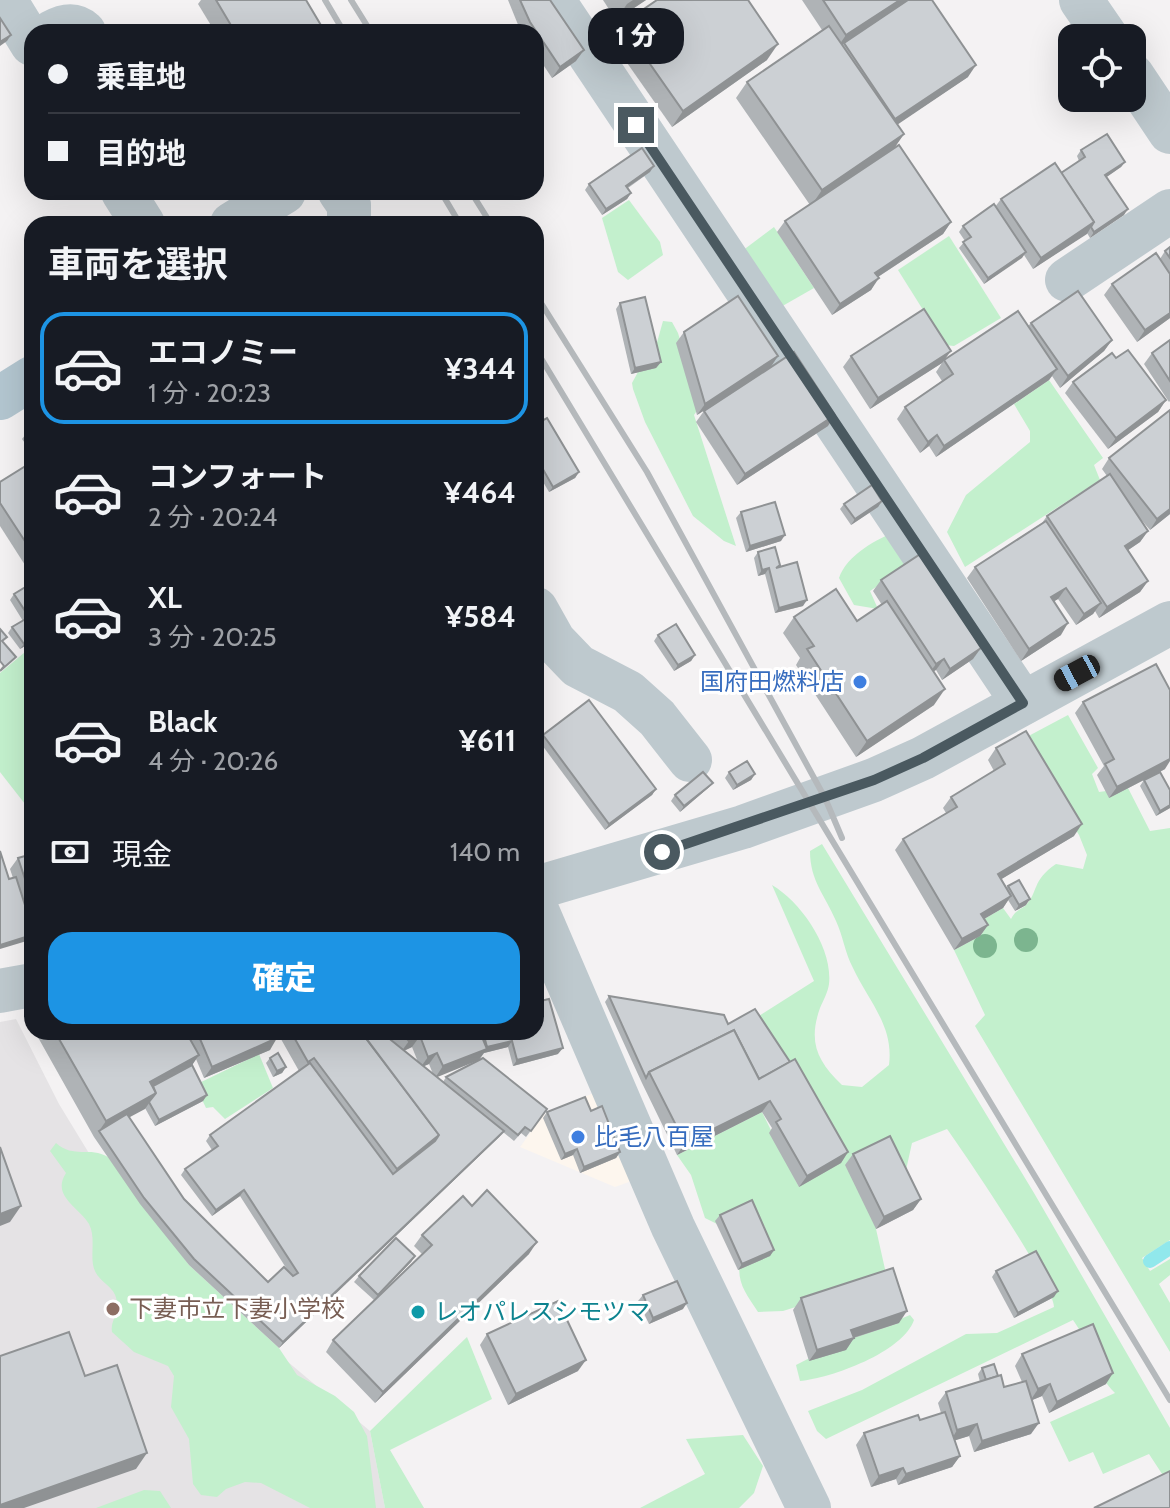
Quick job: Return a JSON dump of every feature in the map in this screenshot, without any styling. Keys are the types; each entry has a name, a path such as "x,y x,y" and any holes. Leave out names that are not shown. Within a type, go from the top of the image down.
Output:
{"main road":[{"path":"0,398 24,383"}],"street":[{"path":"5,0 24,31"},
{"path":"553,0 1023,703"},
{"path":"1081,0 1097,24"},
{"path":"1146,96 1170,132"},
{"path":"245,216 271,200"},
{"path":"1067,280 1170,211"},
{"path":"544,627 578,666 628,692 657,718 690,760"},
{"path":"544,886 788,811 923,758 1023,703 1166,634"},
{"path":"544,927 673,1227 809,1508"},
{"path":"0,991 24,986"}],"shaded area":[{"name":"下妻市立下妻小学校","path":"16,1019 59,1104 140,1237 370,1431 385,1508 0,1508 0,1022"},
{"path":"612,1085 651,1174 615,1187 520,1147 543,1115"}],"green space":[{"path":"629,200 660,242 663,255 628,280 618,272 602,218"},
{"path":"774,227 814,288 779,308 742,251"},
{"path":"949,236 1001,318 954,346 945,345 898,270"},
{"path":"663,321 672,322 678,333 700,406 694,415 736,546 724,541 693,516 645,422 633,389 632,383 656,346"},
{"path":"1049,380 1103,458 1094,465 1100,480 965,567 947,532 966,495 1030,442 1030,431 1014,404"},
{"path":"898,531 915,561 870,591 878,609 854,605 839,578 843,570 863,549"},
{"path":"24,653 24,803 0,772 0,673"},
{"path":"1068,715 1098,768 1092,774 1099,792 1128,788 1150,831 1170,828 1170,1240 1142,1258 1150,1271 1170,1259 1170,1275 1159,1284 1170,1303 1170,1352 975,1026 985,1015 954,950 980,936 974,925 1003,908 1011,919 1025,906 1039,881 1056,864 1083,869 1087,855 1079,835 1021,740"},
{"path":"822,844 1034,1193 1170,1428 1170,1478 1166,1480 1149,1454 1103,1474 1093,1452 1069,1462 1050,1422 1115,1393 1102,1377 1073,1320 826,1439 817,1431 808,1411 862,1390 966,1334 997,1333 1054,1307 1040,1273 1025,1248 947,1129 912,1143 902,1188 876,1229 887,1278 783,1311 758,1312 742,1286 739,1265 741,1256 763,1240 765,1227 759,1219 717,1224 705,1218 691,1175 677,1155 762,1112 799,1187 754,1019 814,981 772,885 804,914 826,956 829,984 816,1020 815,1041 826,1068 842,1085 862,1087 889,1065 890,1051 884,1026 850,962 813,871 810,851"},
{"path":"259,1054 273,1088 225,1119 213,1107 206,1108 195,1085"},
{"path":"56,1143 76,1152 95,1152 108,1157 189,1265 279,1348 297,1375 335,1396 354,1412 367,1436 376,1508 310,1508 261,1483 245,1482 226,1489 217,1497 201,1495 193,1484 189,1439 171,1407 174,1376 168,1366 134,1352 112,1332 116,1298 94,1268 89,1224 64,1195 62,1181 66,1173 50,1151"},
{"path":"910,1315 914,1320 907,1332 882,1353 830,1375 800,1381 796,1365 843,1341 899,1323 898,1320"},
{"path":"467,1337 492,1399 390,1450 424,1508 385,1508 370,1431"},
{"path":"743,1435 763,1466 754,1493 739,1508 640,1508 705,1474 686,1439"},
{"path":"144,1490 160,1491 171,1508 96,1508"}],"building":[{"path":"216,0 306,0 320,24 230,24"},
{"path":"520,0 550,0 584,50 560,67 544,43 544,24 530,22"},
{"path":"657,0 748,0 778,44 683,111 622,24"},
{"path":"823,0 900,0 846,35"},
{"path":"908,0 932,0 976,65 895,119 844,43"},
{"path":"0,18 11,35 0,42"},
{"path":"829,26 904,134 822,190 747,82"},
{"path":"1107,134 1125,162 1105,175 1128,209 1094,232 1091,227 1094,222 1061,173 1085,157 1081,150"},
{"path":"899,145 951,222 875,273 879,278 840,304 785,221"},
{"path":"642,148 654,166 626,186 631,193 606,209 589,184"},
{"path":"1055,163 1094,222 1041,258 1001,199"},
{"path":"994,204 1026,252 988,278 963,242 971,237 963,226"},
{"path":"1156,253 1170,274 1170,313 1145,330 1112,284"},
{"path":"1078,291 1112,340 1068,376 1031,323"},
{"path":"738,296 778,356 705,404 684,332"},
{"path":"645,297 661,362 635,368 620,303"},
{"path":"924,309 951,351 878,398 851,356"},
{"path":"1018,311 1057,369 944,446 937,435 928,442 905,407 953,374 944,360"},
{"path":"1170,340 1170,381 1152,353"},
{"path":"1128,350 1166,400 1116,438 1073,382 1112,353 1116,358"},
{"path":"794,352 835,415 745,474 704,411"},
{"path":"1170,410 1170,509 1157,519 1109,458"},
{"path":"547,418 579,472 553,487 544,471 544,420"},
{"path":"24,467 24,540 0,503 0,482"},
{"path":"1110,474 1148,531 1125,546 1148,581 1107,607 1047,516"},
{"path":"872,485 882,501 855,519 844,504"},
{"path":"775,502 785,535 750,546 741,512"},
{"path":"1046,521 1101,603 1084,614 1066,588 1051,597 1068,623 1029,649 975,567"},
{"path":"775,547 780,565 776,568 797,562 807,600 779,608 769,568 762,570 758,552"},
{"path":"925,551 981,635 975,638 981,648 950,669 944,659 936,664 881,580"},
{"path":"24,588 24,609 14,594"},
{"path":"836,589 857,621 887,601 945,689 867,741 807,649 814,646 794,617"},
{"path":"24,620 24,644 12,627"},
{"path":"676,624 695,655 678,665 658,635"},
{"path":"0,629 7,637 2,641 16,657 0,671 4,666 0,661"},
{"path":"1156,664 1170,690 1170,759 1117,787 1105,764 1114,759 1083,702"},
{"path":"589,700 656,789 609,824 544,734"},
{"path":"1026,731 1082,824 998,874 1011,896 981,914 988,925 962,939 903,839 957,807 951,797 1005,764 996,748"},
{"path":"747,761 755,774 737,785 729,772"},
{"path":"703,772 713,783 684,806 675,795"},
{"path":"1160,772 1170,790 1170,805 1160,811 1144,780"},
{"path":"0,851 9,879 16,877 24,902 24,938 0,945"},
{"path":"24,856 24,876 18,858"},
{"path":"1019,880 1030,899 1019,905 1008,886"},
{"path":"609,996 724,1015 728,1024 755,1009 790,1062 759,1079 734,1030 649,1072 646,1078"},
{"path":"549,999 563,1048 517,1060 512,1041 487,1047 485,1040 544,1040 544,1000"},
{"path":"734,1030 759,1079 795,1059 848,1152 807,1176 776,1122 781,1119 770,1101 685,1143 649,1072"},
{"path":"60,1040 191,1040 199,1055 150,1082 156,1093 106,1121"},
{"path":"200,1040 273,1040 212,1067"},
{"path":"296,1040 367,1040 439,1135 397,1169 314,1058 308,1062"},
{"path":"368,1040 391,1040 504,1131 283,1342 194,1259 144,1198 99,1131 127,1114 184,1199 268,1282 284,1267 293,1276 298,1273 244,1190 216,1210 185,1169 218,1146 210,1135 310,1063 393,1174 439,1135"},
{"path":"422,1040 483,1040 487,1049 443,1066 437,1053 428,1057"},
{"path":"278,1053 286,1067 277,1071 270,1058"},
{"path":"483,1058 547,1109 531,1131 525,1127 518,1135 446,1077"},
{"path":"192,1065 207,1095 159,1120 149,1102 156,1093 153,1086"},
{"path":"585,1097 591,1111 602,1106 620,1152 584,1167 577,1149 565,1154 547,1112"},
{"path":"890,1136 921,1199 884,1217 853,1154"},
{"path":"0,1147 21,1206 0,1214"},
{"name":"レオパレスシモツマ","path":"487,1190 537,1242 383,1392 333,1340 432,1245 422,1235 463,1196 472,1206"},
{"path":"752,1200 774,1250 742,1264 720,1215"},
{"path":"396,1238 415,1256 378,1295 359,1276"},
{"path":"1036,1251 1058,1291 1018,1313 996,1271"},
{"path":"893,1268 907,1311 851,1330 854,1338 817,1350 801,1298"},
{"path":"677,1281 687,1303 653,1318 643,1295"},
{"path":"558,1301 586,1360 516,1394 487,1334"},
{"path":"1093,1324 1113,1373 1057,1402 1050,1384 1038,1389 1022,1354"},
{"path":"69,1332 85,1376 117,1365 147,1453 0,1505 0,1356"},
{"path":"994,1364 998,1376 986,1380 982,1368"},
{"path":"1001,1375 1004,1387 1026,1381 1039,1423 982,1441 977,1424 957,1430 946,1392"},
{"path":"945,1412 960,1456 906,1474 903,1468 879,1476 864,1433 918,1415 920,1420"},
{"path":"1170,1471 1170,1508 1094,1508"}],"waterway":[{"path":"1150,1261 1170,1248"}],"railway":[{"path":"325,0 339,24"},
{"path":"351,0 366,24"},
{"path":"446,200 455,216"},
{"path":"476,200 486,216"},
{"path":"544,308 647,472 825,798 842,838"},
{"path":"544,363 1170,1400"}],"place":[{"name":"国府田燃料店","path":"860,682"},
{"name":"比毛八百屋","path":"578,1137"},
{"name":"下妻市立下妻小学校","path":"113,1309"},
{"name":"レオパレスシモツマ","path":"418,1312"}],"route":[{"path":"636,125 1023,703 923,758 874,780 662,852"}]}
